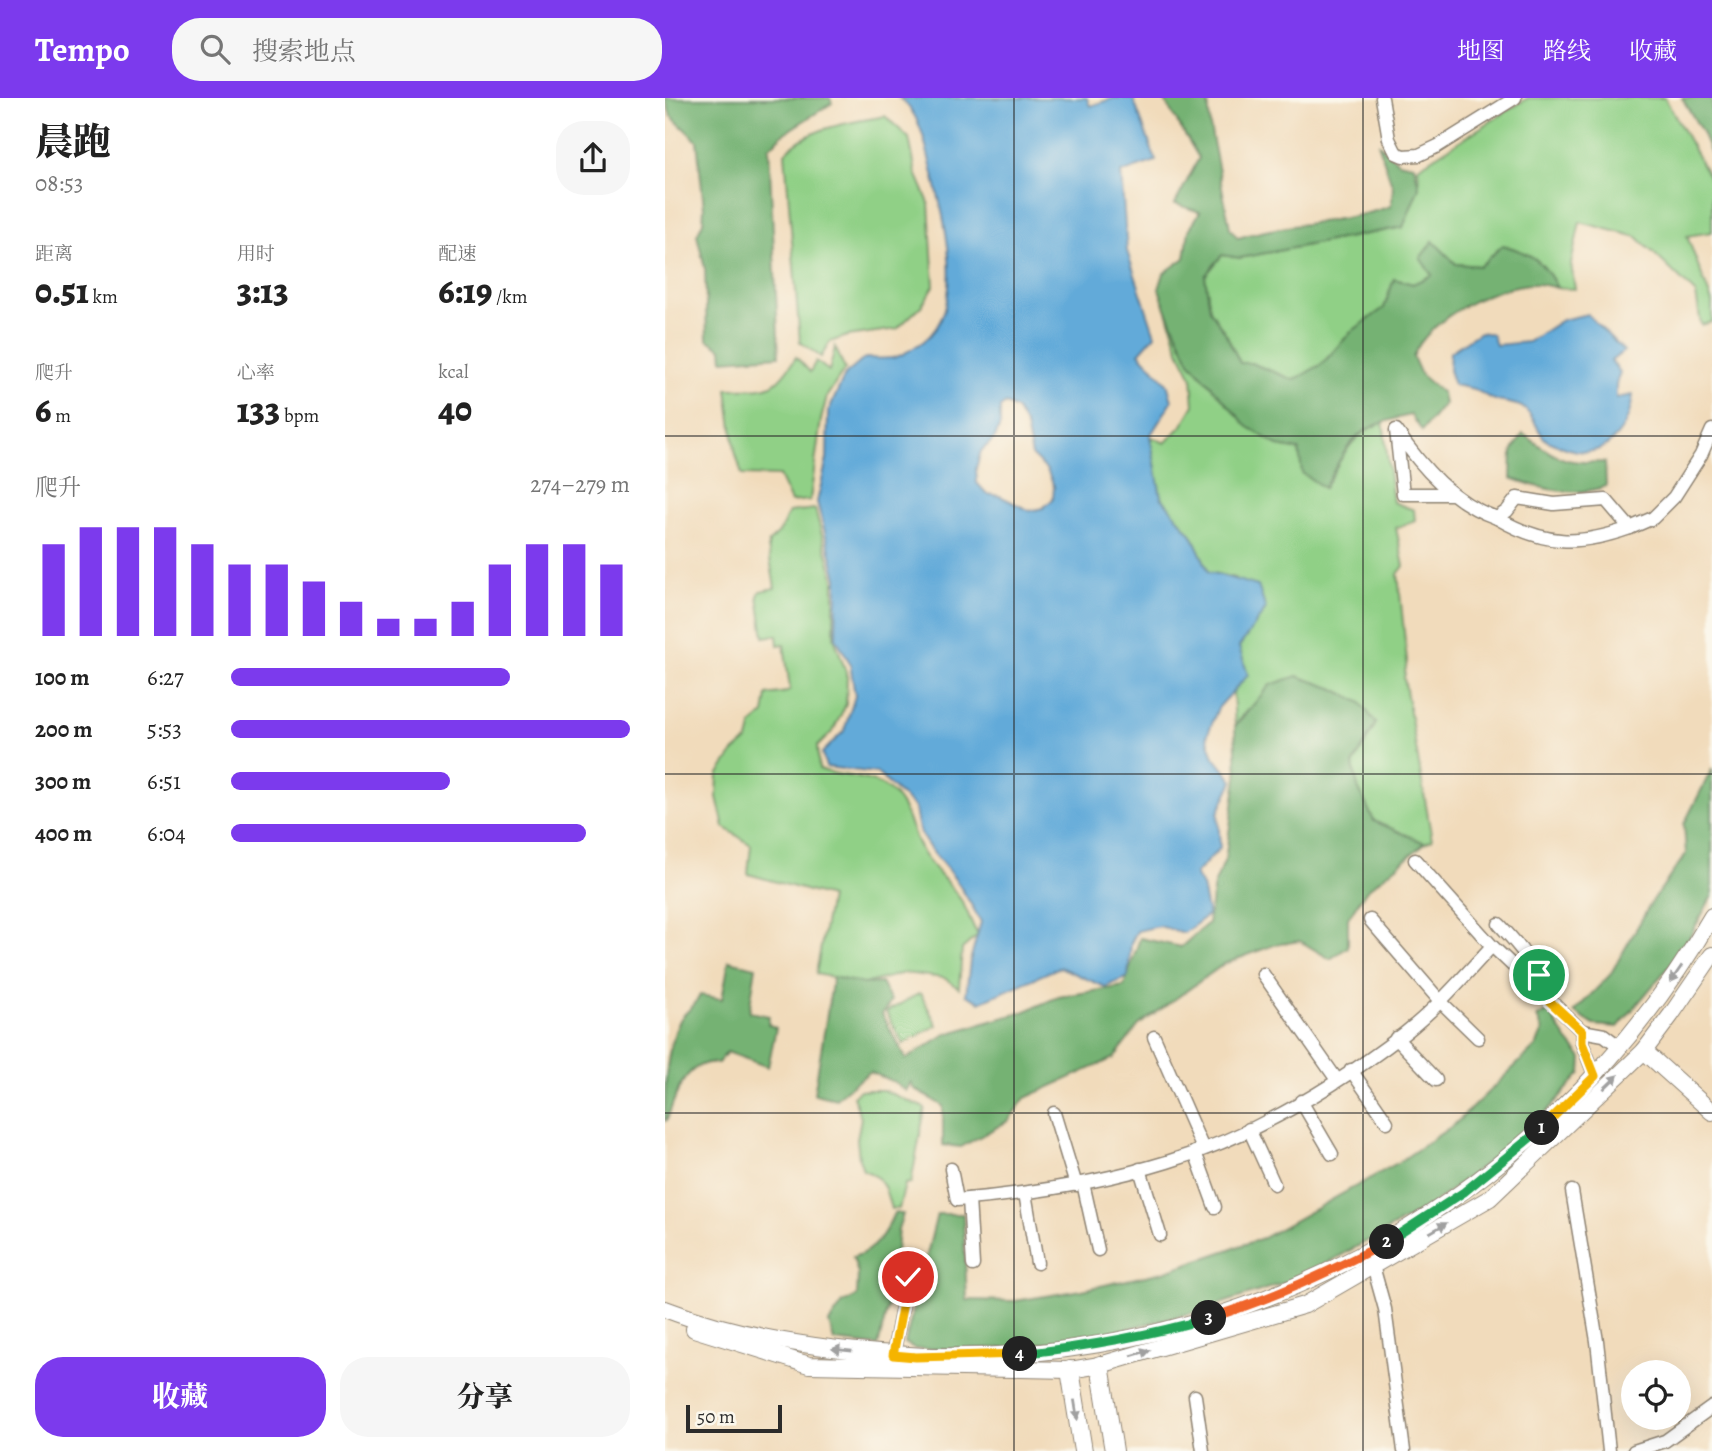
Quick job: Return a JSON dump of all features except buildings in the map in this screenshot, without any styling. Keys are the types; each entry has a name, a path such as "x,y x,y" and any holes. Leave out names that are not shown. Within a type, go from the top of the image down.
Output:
{"main road":[{"path":"1100,1365 1114,1451"},
{"path":"1070,1370 1083,1451"}],"street":[{"path":"1382,98 1389,139 1396,153 1403,156 1419,155 1438,146 1515,98"},
{"path":"1452,494 1403,494 1396,430 1433,478 1452,494 1479,512 1497,518 1517,530 1553,541 1602,538 1653,518 1674,497 1706,456 1712,430"},
{"path":"1497,518 1507,511 1517,498 1554,504 1606,500 1630,528"},
{"path":"1415,860 1492,946 1582,1031 1604,1035 1620,1047"},
{"path":"665,1309 752,1334 834,1350 893,1355 1000,1356 1082,1348 1164,1331 1243,1308 1320,1276 1394,1238 1464,1192 1529,1141 1595,1076 1643,1020 1691,952 1712,916"},
{"path":"1370,920 1440,1001 1478,1038"},
{"path":"1499,924 1529,958 1539,975 1545,997"},
{"path":"951,1169 957,1200 1025,1194 1080,1184 1199,1151 1249,1129 1337,1080 1397,1038 1440,1001 1492,946"},
{"path":"665,1320 809,1365 1070,1370 1100,1365 1305,1305 1490,1198 1644,1051 1712,955"},
{"path":"1263,974 1337,1080"},
{"path":"1582,1031 1582,1043 1595,1076"},
{"path":"1154,1037 1199,1151 1215,1208"},
{"path":"1397,1038 1436,1080"},
{"path":"1644,1051 1712,1112"},
{"path":"1351,1070 1387,1122"},
{"path":"1301,1101 1332,1154"},
{"path":"1054,1113 1080,1184 1098,1250"},
{"path":"1249,1129 1274,1184"},
{"path":"1140,1169 1160,1235"},
{"path":"1572,1191 1597,1340 1609,1451"},
{"path":"1025,1194 1037,1264"},
{"path":"969,1199 972,1265"},
{"path":"1373,1266 1385,1308 1404,1451"},
{"path":"893,1355 908,1277"},
{"path":"1195,1396 1203,1451"},
{"path":"1634,1451 1665,1441 1712,1408"}],"green space":[{"path":"665,98 830,98 832,103 783,134 769,148 779,356 723,360 722,349 707,339 705,269 697,235 703,222 704,208 697,141 671,116"},
{"path":"1163,98 1208,98 1210,126 1230,228 1238,238 1391,206 1393,188 1378,143 1398,162 1414,165 1419,187 1403,227 1240,258 1222,255 1205,276 1210,310 1226,334 1240,363 1251,363 1294,380 1322,364 1351,332 1384,308 1394,279 1413,284 1432,275 1420,258 1433,241 1456,264 1480,266 1503,245 1513,248 1536,259 1557,288 1535,284 1501,290 1464,306 1447,317 1432,330 1413,357 1421,375 1442,393 1444,404 1422,431 1411,415 1365,430 1341,458 1324,488 1302,473 1299,450 1278,446 1247,426 1190,362 1167,311 1159,289 1164,273 1185,258 1189,230 1200,212 1175,204 1199,158"},
{"path":"1528,98 1665,98 1712,182 1712,232 1687,236 1712,302 1712,322 1701,325 1696,294 1637,237 1580,222 1571,264 1575,289 1557,288 1536,259 1513,248 1503,245 1480,266 1456,264 1433,241 1432,275 1413,284 1394,279 1384,308 1351,332 1322,364 1294,380 1251,363 1240,363 1226,334 1210,310 1205,276 1222,255 1240,258 1403,227 1419,187 1418,167"},
{"path":"1682,98 1712,98 1712,156 1702,132"},
{"path":"885,116 909,138 916,173 929,203 934,286 922,305 897,329 847,336 830,342 821,357 800,342 785,153 818,131"},
{"path":"1167,311 1190,362 1299,450 1325,487 1355,440 1383,421 1393,502 1414,510 1415,521 1396,528 1404,566 1398,574 1407,661 1404,678 1432,840 1425,843 1374,821 1358,788 1353,765 1376,723 1359,702 1332,688 1247,710 1235,726 1233,691 1248,675 1239,648 1235,578 1209,572 1192,535 1161,497 1150,436 1165,443 1181,427 1194,405 1192,377 1179,351"},
{"path":"835,347 845,369 827,396 810,500 791,502 779,476 742,475 735,451 727,389 760,388 775,383 796,357 810,372 816,361 829,371"},
{"path":"1523,434 1561,458 1579,462 1605,462 1606,486 1594,490 1558,491 1511,478 1512,452"},
{"path":"815,509 834,579 834,637 847,675 846,704 833,731 817,747 819,769 878,784 893,794 899,802 923,854 961,900 978,935 962,949 959,988 944,978 904,973 864,984 816,974 830,897 748,874 751,845 724,827 717,797 718,775 733,753 748,740 752,724 764,714 767,695 787,692 790,689 784,644 778,645 777,635 764,637 758,596 760,591 775,588 769,542 779,533 789,512"},
{"path":"1297,676 1332,688 1360,702 1376,723 1353,765 1358,788 1374,821 1425,843 1366,891 1348,918 1348,947 1330,959 1300,941 1274,945 1224,964 1139,1025 1114,1058 1025,1098 1008,1121 961,1147 943,1145 943,1106 913,1088 911,1082 906,1091 894,1082 870,1072 836,1099 814,1094 833,977 864,984 881,983 891,1001 882,1014 906,1059 946,1034 1023,1012 1058,997 1124,986 1140,938 1181,947 1208,923 1214,885 1225,860 1237,778 1235,726 1270,685"},
{"path":"1712,769 1712,896 1682,951 1618,1027 1594,1025 1574,1012 1610,975 1651,903 1686,854 1684,824"},
{"path":"729,961 756,967 749,1012 769,1016 768,1024 776,1028 768,1067 727,1052 718,1063 707,1063 698,1067 683,1081 665,1121 667,1069 675,1032 682,1017 700,995 722,999"},
{"path":"920,993 937,1025 903,1044 886,1012"},
{"path":"1548,1011 1582,1058 1581,1073 1533,1127 1429,1207 1300,1278 1192,1313 1099,1335 1011,1348 916,1349 905,1343 937,1214 963,1214 967,1300 1015,1301 1163,1272 1263,1238 1399,1162 1455,1124 1536,1046 1543,1031 1537,1017"},
{"path":"860,1090 883,1090 925,1108 911,1183 905,1184 899,1209 891,1209 880,1180 863,1170 859,1158 857,1139 861,1118 853,1096"},
{"path":"894,1213 903,1214 898,1229 893,1285 878,1346 834,1341 829,1323 843,1303 857,1296 858,1274 853,1257 868,1250 879,1240"}],"water":[{"path":"899,98 1087,98 1090,106 1114,98 1133,98 1156,161 1121,173 1127,251 1155,335 1139,353 1167,383 1172,401 1150,436 1161,497 1192,535 1209,572 1258,586 1266,609 1239,647 1248,675 1218,708 1207,736 1214,757 1233,781 1218,813 1220,848 1195,874 1202,886 1208,915 1184,933 1159,926 1137,931 1131,943 1128,977 1105,987 1060,967 980,1002 966,995 970,961 981,922 955,879 924,840 915,808 877,773 826,767 822,753 844,731 855,696 850,663 836,638 837,578 817,502 827,459 828,412 845,375 865,358 898,356 932,333 943,314 948,292 949,267 943,217 922,133 907,105","holes":["1006,404 1016,409 1026,426 1032,456 1047,470 1054,486 1053,499 1043,508 1030,511 1000,496 987,494 977,483 976,468 981,451 995,438 1000,425 1000,407"]},
{"path":"1587,314 1624,351 1611,361 1620,372 1616,398 1633,395 1631,408 1621,430 1605,446 1582,452 1552,443 1544,438 1522,407 1454,385 1449,370 1450,352 1480,332 1492,334 1496,345 1528,342 1562,320"}],"route":[{"path":"908,1277 893,1355 916,1357 1000,1356 1082,1348 1164,1331 1243,1308 1320,1276 1394,1238 1464,1192 1529,1141 1595,1076 1582,1043 1582,1031 1545,997 1539,975"}]}
